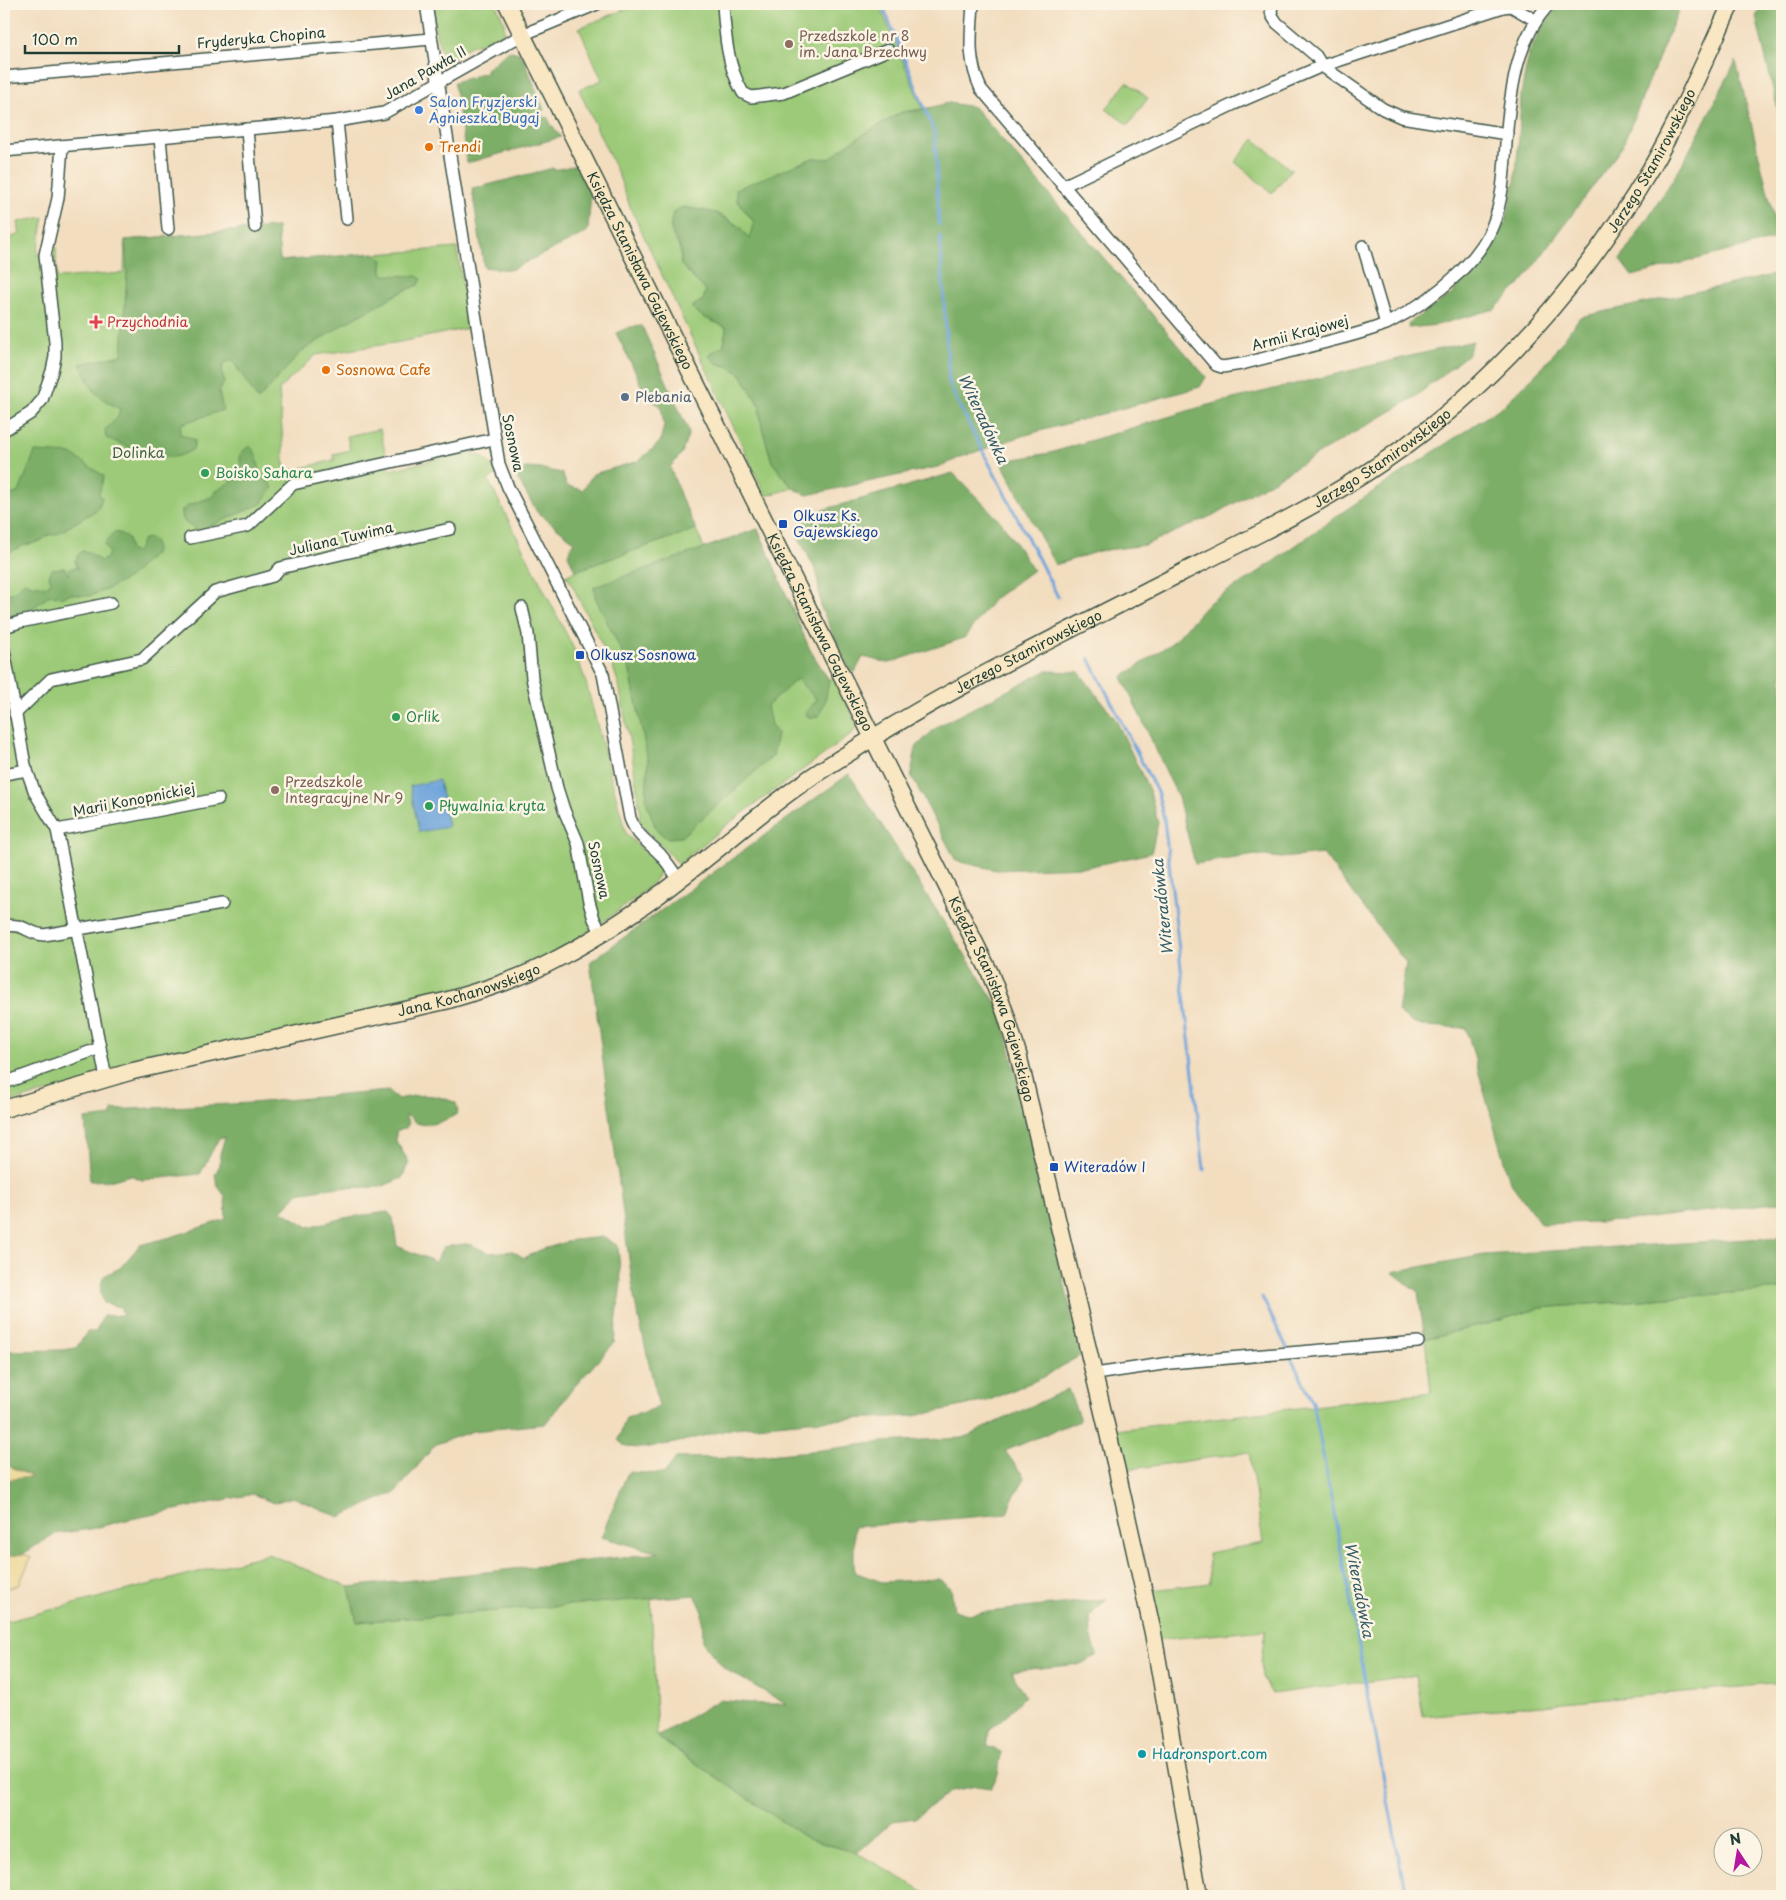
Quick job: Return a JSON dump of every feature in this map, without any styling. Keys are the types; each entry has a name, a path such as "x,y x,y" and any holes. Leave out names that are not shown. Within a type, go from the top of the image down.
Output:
{"main road":[{"name":"Księdza Stanisława Gajewskiego","path":"507,4 990,973 1006,1015 1024,1078 1153,1633 1200,1896"},
{"name":"Jerzego Stamirowskiego","path":"873,738 932,703 1080,625 1256,536 1333,494 1387,459 1433,424 1485,378 1549,312 1600,246 1650,170 1684,106 1731,4"},
{"name":"Jana Kochanowskiego","path":"4,1109 133,1070 376,1018 477,992 523,975 552,962 602,934 679,880 805,781 873,738"}],"street":[{"name":"Sosnowa","path":"426,4 499,464 508,487 603,674 633,826 638,834 659,853 679,880"},
{"name":"Jana Pawła II","path":"4,151 338,122 384,113 522,35 597,4"},
{"path":"723,4 730,62 743,93 751,97 784,93 888,50"},
{"name":"Armii Krajowej","path":"974,4 971,60 973,73 981,89 1216,365 1222,367 1242,364 1386,324 1422,304 1453,279 1478,252 1492,228 1500,202 1511,95 1521,50 1535,20 1549,4"},
{"path":"1273,4 1270,9 1277,23 1316,56 1322,66 1382,110 1401,117 1507,134"},
{"path":"1062,186 1234,104 1322,66 1503,7 1511,6 1535,20"},
{"name":"Fryderyka Chopina","path":"4,77 432,39"},
{"path":"338,122 347,219"},
{"path":"247,129 255,227"},
{"path":"160,137 168,229"},
{"path":"4,430 31,413 42,400 55,358 45,255 58,198 62,146"},
{"path":"1363,246 1386,324"},
{"path":"190,538 248,526 293,484 494,439"},
{"name":"Juliana Tuwima","path":"15,714 51,679 142,658 215,592 231,586 273,576 280,568 450,529"},
{"path":"4,627 111,603"},
{"name":"Sosnowa","path":"522,608 528,634 532,678 557,788 578,843 589,902 595,922 602,934"},
{"name":"Marii Konopnickiej","path":"4,656 27,770 35,793 57,830 106,1078"},
{"path":"4,774 27,770"},
{"name":"Marii Konopnickiej","path":"57,830 218,799"},
{"path":"4,926 21,926 35,934 44,935 222,904"},
{"path":"4,1083 100,1048"},
{"path":"1094,1374 1170,1363 1418,1342"}],"green space":[{"path":"432,4 496,4 504,22 504,33 493,40 470,46 453,58 444,60 436,35"},
{"path":"638,4 879,4 923,109 902,112 862,135 830,159 813,158 776,174 737,200 754,222 749,239 735,224 720,215 682,207 672,235 680,249 681,265 706,291 703,300 691,307 703,317 726,327 724,345 709,355 716,363 730,367 741,374 759,405 762,427 772,462 793,488 766,496 631,209 618,174 579,90 602,80 579,28"},
{"path":"1560,4 1681,4 1622,147 1522,282 1495,309 1437,325 1408,328 1409,323 1452,294 1475,264 1490,251 1506,220 1515,181 1521,94 1529,53 1542,27"},
{"path":"1762,4 1782,4 1782,128 1756,17"},
{"path":"511,51 519,53 524,59 544,110 541,111 544,118 547,117 561,137 467,163 454,82 487,72 486,69 504,54"},
{"path":"1736,61 1779,238 1632,276 1620,260 1681,167"},
{"path":"1127,82 1148,98 1128,125 1106,109"},
{"path":"949,103 974,107 1206,377 1200,387 1022,436 961,457 942,466 807,495 793,488 772,462 762,427 759,405 741,374 730,367 716,363 708,355 724,345 726,327 703,317 691,307 703,300 706,291 681,265 680,248 671,229 673,213 682,207 716,213 740,227 749,239 754,222 737,200 736,189 813,158 830,159 862,135 902,112"},
{"path":"1254,139 1291,170 1272,193 1235,162"},
{"path":"577,165 591,194 586,233 510,270 484,267 472,189 553,168 554,170"},
{"name":"Dolinka","path":"44,217 37,255 56,246 57,278 124,273 125,240 277,227 280,261 457,248 469,328 400,342 316,355 279,389 285,472 334,460 333,454 350,450 347,436 380,429 389,470 464,453 480,456 491,465 497,474 488,480 573,647 585,679 626,834 652,859 660,870 648,887 606,920 564,947 520,970 470,988 4,1103 4,240 20,234 18,222"},
{"path":"277,227 280,261 374,253 383,260 383,275 416,276 422,279 418,285 399,293 344,324 301,352 258,400 232,360 224,363 222,372 224,382 219,392 223,410 181,424 180,434 195,440 193,449 183,455 161,457 150,455 106,438 105,430 118,417 120,409 99,396 80,364 122,355 127,272 125,240"},
{"path":"1782,273 1782,1202 1624,1221 1541,1224 1510,1182 1466,1028 1422,1026 1412,1023 1398,1012 1406,963 1323,854 1281,858 1256,855 1195,864 1178,797 1122,677 1173,642 1210,602 1253,576 1341,513 1503,406 1544,366 1580,317"},
{"path":"642,326 689,432 682,453 670,467 696,529 575,571 568,554 574,541 537,512 516,476 525,468 543,469 562,473 567,486 583,490 593,474 639,461 660,442 664,425 661,406 646,397 616,333 630,327"},
{"path":"1473,341 1468,354 1415,397 1216,514 1145,545 1099,551 1055,565 1003,465 1015,459 1050,453 1204,406"},
{"path":"249,446 256,455 259,468 273,488 261,504 199,531 186,524 182,510 189,505 212,497 215,492 241,475 240,454"},
{"path":"35,452 71,454 104,476 99,494 102,498 98,509 57,534 48,535 41,541 22,546 4,555 4,498 19,492"},
{"path":"953,473 1002,523 1033,570 994,599 964,638 889,663 863,657 855,672 851,672 821,608 817,573 796,532 808,514"},
{"path":"696,529 704,548 758,529 810,650 829,680 832,676 843,694 857,726 852,734 725,826 679,864 640,824 633,761 619,685 613,667 568,577 562,578 575,571"},
{"path":"758,529 810,650 829,681 825,702 819,716 810,719 805,712 817,700 797,679 767,706 771,725 777,733 773,756 681,837 666,838 656,829 646,801 648,760 629,667 595,597 594,587"},
{"path":"114,532 128,538 130,551 137,552 143,539 150,538 155,542 156,552 129,578 106,590 89,596 70,594 60,598 50,595 30,610 4,619 4,595 14,592 24,582 46,587 51,582 49,576 52,569 65,568 68,575 69,569 76,567 78,569 75,561 82,551 89,552 100,561 106,559 109,553 104,544"},
{"path":"1046,671 1079,672 1116,720 1150,792 1158,823 1151,853 1087,867 996,870 956,861 911,775 916,747 938,726"},
{"path":"849,774 1001,1011 1081,1355 1044,1377 987,1401 914,1416 807,1421 735,1428 675,1443 642,1448 626,1447 618,1440 626,1418 659,1407 634,1297 590,962"},
{"path":"388,1091 398,1099 421,1095 441,1097 456,1103 458,1113 443,1121 425,1125 405,1116 409,1123 406,1128 396,1132 396,1141 409,1162 402,1178 381,1187 329,1188 298,1193 282,1211 308,1227 349,1217 388,1212 393,1218 397,1246 436,1262 443,1247 465,1244 472,1245 489,1253 513,1251 524,1258 540,1250 573,1240 604,1237 618,1246 621,1282 614,1343 574,1387 545,1424 473,1431 436,1444 396,1492 339,1517 293,1497 273,1503 253,1494 91,1529 54,1534 23,1554 4,1557 4,1480 31,1476 4,1464 4,1351 76,1348 87,1332 96,1332 103,1316 123,1315 120,1307 104,1303 101,1293 102,1283 104,1276 120,1268 140,1245 226,1219 225,1196 217,1185 215,1174 220,1165 220,1154 225,1137 219,1138 200,1174 142,1180 130,1175 113,1180 90,1181 85,1119 112,1116 112,1110 251,1103"},
{"path":"1782,1237 1782,1289 1540,1308 1487,1324 1425,1339 1418,1292 1392,1272 1484,1255"},
{"path":"1782,1289 1782,1683 1423,1716 1416,1675 1272,1694 1262,1677 1261,1662 1265,1630 1155,1640 1144,1591 1210,1583 1208,1553 1263,1543 1249,1452 1117,1471 1107,1431 1431,1392 1425,1339 1487,1324 1540,1308"},
{"path":"1068,1389 1080,1420 1005,1451 1025,1478 1012,1500 1007,1514 854,1527 854,1572 882,1582 939,1579 951,1588 954,1610 968,1614 1107,1599 1090,1616 1091,1634 1097,1655 1081,1664 1011,1671 1025,1696 1002,1720 990,1729 987,1746 1001,1752 998,1775 991,1788 976,1786 951,1791 915,1818 893,1821 857,1853 808,1839 657,1737 719,1700 760,1704 786,1704 725,1669 703,1643 702,1609 695,1595 357,1622 349,1587 659,1553 601,1537 628,1472 664,1474 676,1458 745,1457 882,1442 963,1438"},
{"path":"268,1554 349,1587 357,1622 651,1598 657,1737 808,1839 857,1853 932,1896 4,1896 4,1622"}],"sand":[{"path":"4,1464 32,1477 4,1480"},
{"path":"23,1554 31,1557 19,1585 4,1589 4,1557"}],"water":[{"name":"Pływalnia kryta","path":"439,780 448,827 419,832 410,786"}],"waterway":[{"name":"Witeradówka","path":"882,4 935,137 939,225"},
{"name":"Witeradówka","path":"940,236 949,382 1058,597"},
{"name":"Witeradówka","path":"1089,658 1158,794 1164,819 1204,1170"},
{"name":"Witeradówka","path":"1262,1297 1288,1350"},
{"name":"Witeradówka","path":"1290,1356 1313,1402 1406,1896"}],"place":[{"name":"Przedszkole nr 8 im. Jana Brzechwy","path":"789,44"},
{"name":"Salon Fryzjerski Agnieszka Bugaj","path":"419,110"},
{"name":"Trendi","path":"429,147"},
{"name":"Przychodnia","path":"96,322"},
{"name":"Sosnowa Cafe","path":"326,370"},
{"name":"Plebania","path":"625,397"},
{"name":"Boisko Sahara","path":"205,473"},
{"name":"Olkusz Ks. Gajewskiego","path":"783,524"},
{"name":"Olkusz Sosnowa","path":"580,655"},
{"name":"Orlik","path":"396,717"},
{"name":"Przedszkole Integracyjne Nr 9","path":"275,790"},
{"name":"Pływalnia kryta","path":"429,806"},
{"name":"Witeradów I","path":"1054,1167"},
{"name":"Hadronsport.com","path":"1142,1754"}]}
